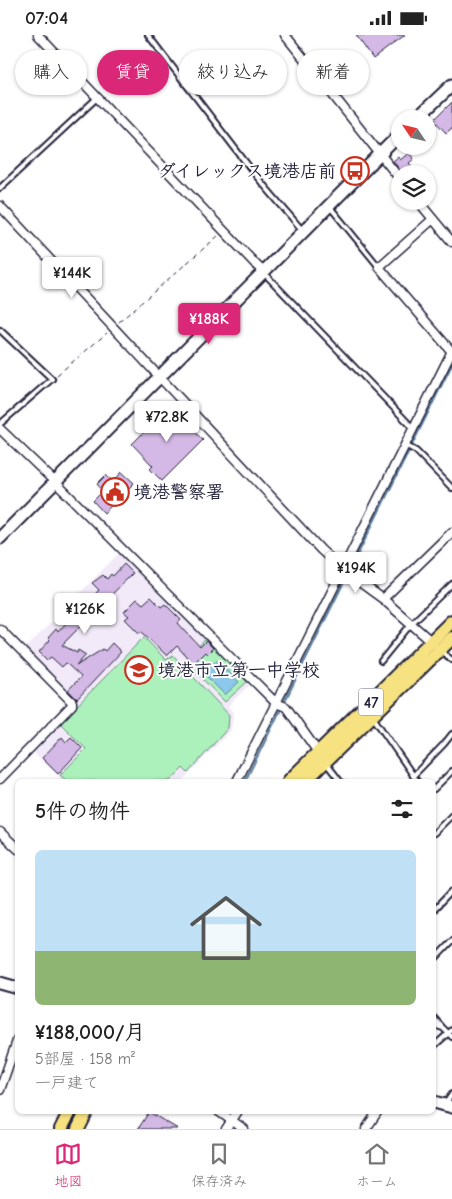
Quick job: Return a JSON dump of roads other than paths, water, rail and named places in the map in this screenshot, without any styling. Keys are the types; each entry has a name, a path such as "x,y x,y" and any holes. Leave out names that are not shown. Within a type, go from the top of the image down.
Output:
{"main road":[{"name":"47","path":"292,779 322,757 372,715 436,646 452,621"},
{"name":"47","path":"306,779 322,757 436,646 452,638"},
{"path":"61,1129 68,1114"},
{"path":"78,1129 86,1114"}],"street":[{"path":"38,35 263,272"},
{"path":"285,35 391,168"},
{"path":"426,110 452,85"},
{"path":"0,539 391,143"},
{"path":"0,206 320,551 383,599 436,646"},
{"path":"426,210 452,242"},
{"path":"238,779 452,351 379,267 433,219"},
{"path":"0,429 276,703 286,707 322,757"},
{"path":"383,599 452,532"},
{"path":"0,629 72,702 72,705 0,779"},
{"path":"0,832 15,846"},
{"path":"0,983 15,987"},
{"path":"0,1090 15,1047"},
{"path":"222,1114 244,1129"},
{"path":"226,1129 236,1114"},
{"path":"366,1129 376,1114"}],"lane":[{"path":"148,35 251,169 303,231"},
{"path":"0,187 98,97"},
{"path":"328,205 379,267"},
{"path":"263,272 414,428"},
{"path":"0,330 52,379 0,424"},
{"path":"405,445 416,451 452,488"},
{"path":"381,661 411,624 452,584"},
{"path":"436,646 452,660"},
{"path":"372,715 415,779"},
{"path":"413,776 452,734"},
{"path":"322,757 338,779"},
{"path":"436,787 452,771"},
{"path":"436,831 452,815"},
{"path":"436,906 452,891"},
{"path":"436,958 452,941"},
{"path":"436,1020 443,1028"},
{"path":"436,1026 451,1033 436,1044"},
{"path":"443,1105 452,1094"}],"water":[{"path":"216,660 239,682 225,695 203,673"}],"waterway":[{"path":"246,779 452,364"},
{"path":"70,1129 78,1114"}],"place":[{"name":"ダイレックス境港店前","path":"355,171"},
{"name":"境港警察署","path":"115,492"},
{"name":"境港市立第一中学校","path":"139,670"}]}
